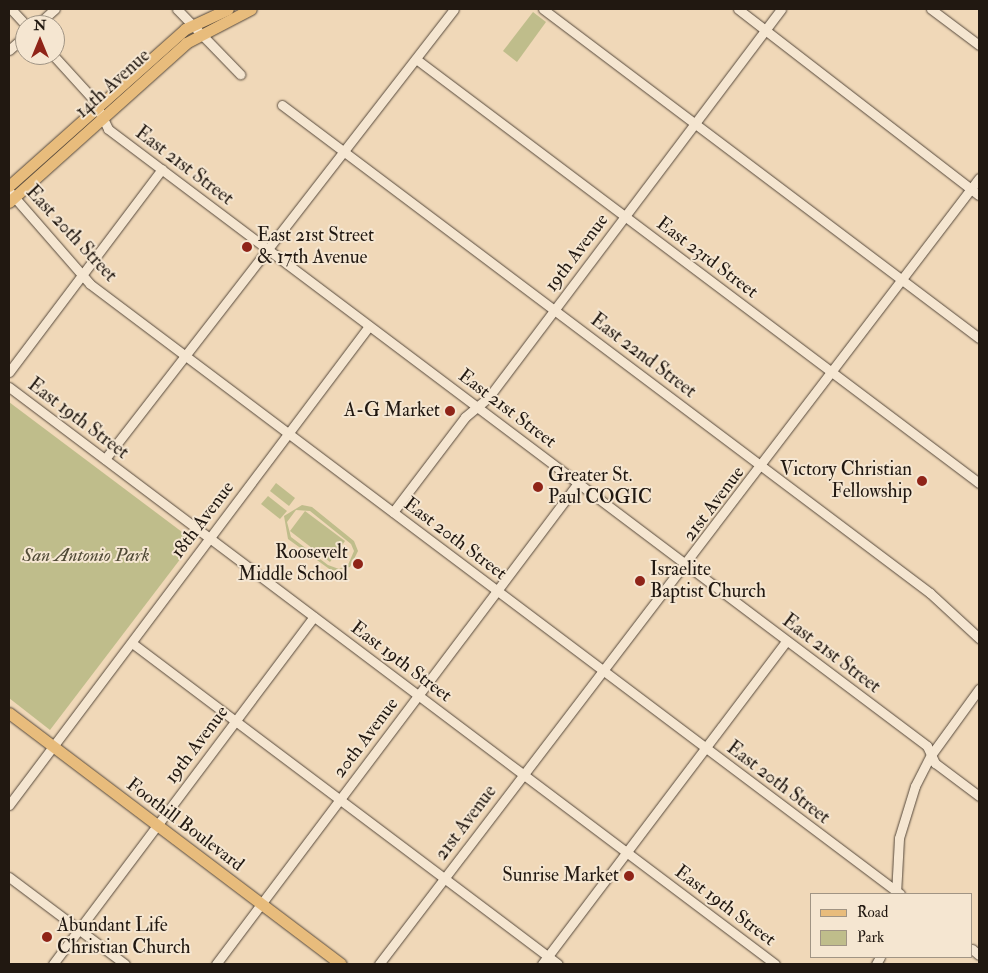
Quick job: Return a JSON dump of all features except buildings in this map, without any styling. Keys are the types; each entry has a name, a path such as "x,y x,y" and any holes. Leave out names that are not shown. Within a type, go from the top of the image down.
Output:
{"main road":[{"name":"14th Avenue","path":"10,194 98,106 196,29 228,9"},
{"name":"14th Avenue","path":"10,194 102,118 196,29 252,9"},
{"name":"Foothill Boulevard","path":"9,713 341,964"}],"street":[{"path":"177,9 240,74"},
{"path":"105,460 454,9"},
{"path":"543,9 979,338"},
{"path":"738,9 979,194"},
{"name":"19th Avenue","path":"393,512 555,310 781,9"},
{"path":"931,9 979,45"},
{"name":"East 23rd Street","path":"416,59 979,483"},
{"name":"East 21st Street","path":"62,65 98,106 108,129 927,746 936,763 979,796"},
{"name":"East 22nd Street","path":"282,105 945,604 979,638"},
{"path":"9,372 162,169"},
{"name":"21st Avenue","path":"379,964 601,670 763,467 979,178"},
{"name":"East 20th Street","path":"10,194 83,274 186,356 897,893"},
{"name":"18th Avenue","path":"9,805 369,326"},
{"name":"East 19th Street","path":"9,387 774,964"},
{"name":"20th Avenue","path":"216,964 498,592 578,483"},
{"name":"19th Avenue","path":"53,964 314,617"},
{"path":"545,960 786,641"},
{"path":"132,643 444,878 545,960 558,964"},
{"path":"897,893 904,815 931,755 979,689"},
{"path":"9,877 124,964"}],"green space":[{"path":"533,12 546,22 517,62 503,51"},
{"name":"San Antonio Park","path":"9,402 194,541 50,730 9,698"},
{"path":"276,483 295,498 289,506 270,491"},
{"path":"268,496 287,511 280,519 261,504"},
{"path":"302,505 312,507 354,541 358,551 350,567 332,571 288,539 284,516","holes":["296,510 310,511 351,544 354,551 348,565 339,569 328,565 291,537 287,522"]},
{"path":"305,511 345,541 330,562 290,531"}],"place":[{"name":"East 21st Street & 17th Avenue","path":"247,247"},
{"name":"A-G Market","path":"450,411"},
{"name":"Victory Christian Fellowship","path":"922,481"},
{"name":"Greater St. Paul COGIC","path":"538,487"},
{"name":"Roosevelt Middle School","path":"358,564"},
{"name":"Israelite Baptist Church","path":"640,581"},
{"name":"Sunrise Market","path":"629,876"},
{"name":"Abundant Life Christian Church","path":"47,937"}]}
